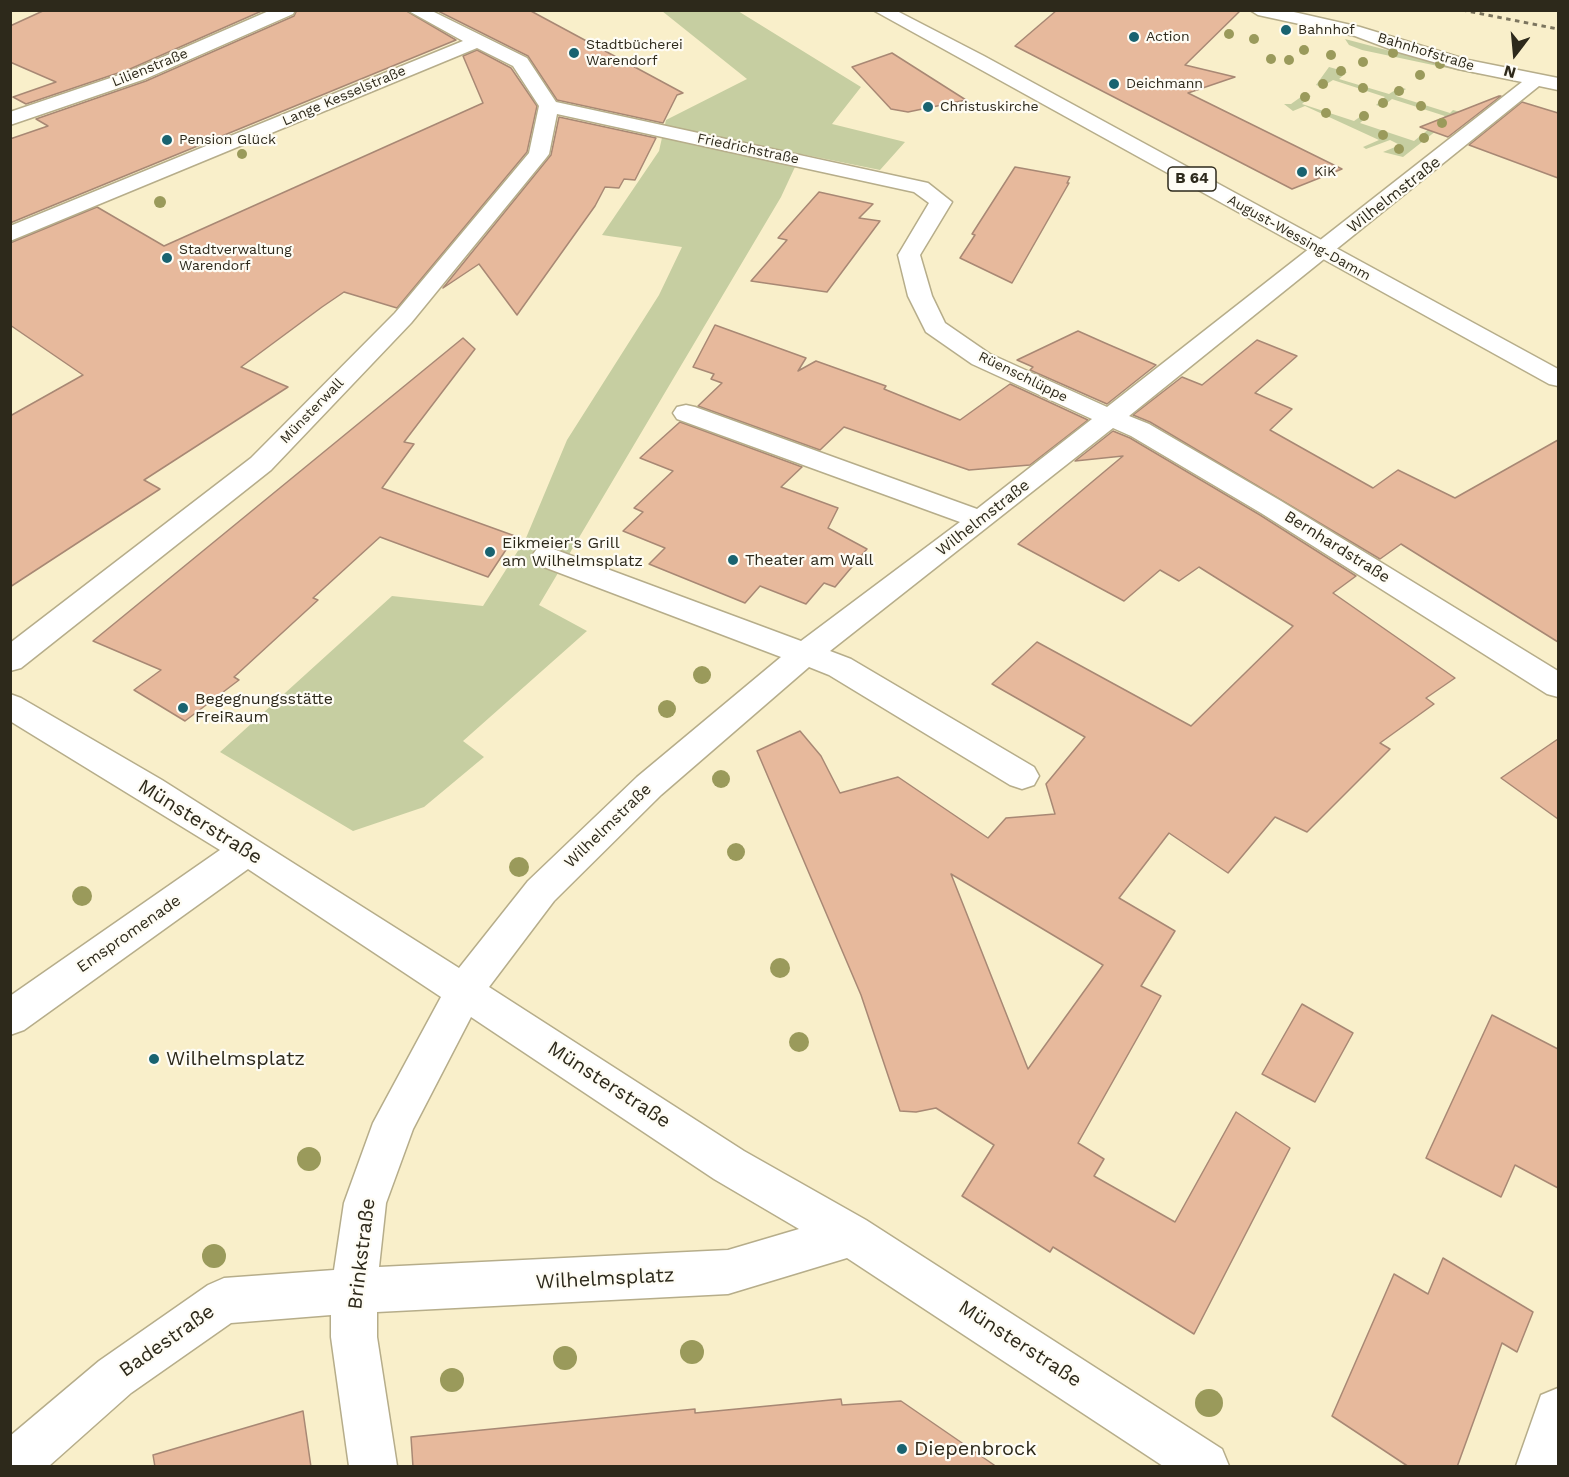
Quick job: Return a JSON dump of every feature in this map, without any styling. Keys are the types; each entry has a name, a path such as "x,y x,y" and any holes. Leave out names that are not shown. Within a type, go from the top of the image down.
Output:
{"street":[{"name":"Lilienstraße","path":"10,118 138,75 287,10"},
{"path":"415,10 520,62 549,106"},
{"name":"August-Wessing-Damm","path":"881,10 977,60 1558,379"},
{"name":"Bahnhofstraße","path":"1258,10 1352,30 1465,65 1558,84"},
{"name":"Lange Kesselstraße","path":"10,234 478,41"},
{"name":"Wilhelmstraße","path":"465,990 541,891 668,769 805,654 981,520 1490,119 1528,87 1534,79"},
{"name":"Friedrichstraße","path":"549,106 921,188 941,202"},
{"name":"Münsterwall","path":"10,660 261,464 403,318 538,154 549,106"},
{"name":"Rüenschlüppe","path":"941,202 909,255 920,296 935,327 981,358 1056,395 1110,418"},
{"path":"686,413 981,520"},
{"name":"Bernhardstraße","path":"1110,418 1140,430 1271,507 1558,686"},
{"path":"546,557 840,667 1022,776"},
{"name":"Münsterstraße","path":"10,706 247,850 465,990 729,1165 851,1235 1205,1467"},
{"name":"Emspromenade","path":"10,1018 247,850"},
{"name":"Brinkstraße","path":"373,1467 354,1337 354,1291 365,1203 394,1123 465,990"},
{"name":"Wilhelmsplatz","path":"354,1291 728,1272 851,1235"},
{"name":"Badestraße","path":"13,1467 115,1377 224,1301 354,1291"},
{"path":"1540,1467 1558,1412"}],"green space":[{"path":"662,11 738,11 861,87 832,124 905,142 880,170 801,154 781,197 539,605 587,631 463,741 484,757 424,807 353,831 220,752 392,596 483,606 526,538 567,440 659,295 682,247 602,235 659,151 666,120 747,79"},
{"path":"1345,39 1485,76 1362,50 1349,45"},
{"path":"1329,67 1347,72 1339,79 1389,94 1400,87 1406,89 1396,96 1450,113 1453,110 1460,112 1403,157 1383,152 1400,145 1390,140 1366,149 1363,147 1379,140 1305,106 1293,111 1284,104 1291,104 1305,94 1311,96 1302,104 1354,121 1364,114 1369,115 1360,123 1414,141 1445,116 1392,99 1382,107 1376,105 1385,97 1333,80 1322,87 1316,85"}],"building":[{"path":"45,10 264,10 130,69 26,104 13,97 56,82 10,62 10,26"},
{"path":"297,10 405,10 456,40 10,223 10,139 48,126 36,119 146,81 294,16"},
{"path":"436,10 529,10 683,93 677,95 663,123 557,100 528,56"},
{"path":"1057,10 1241,10 1185,65 1235,77 1188,93 1342,169 1292,189 1015,46"},
{"path":"477,50 511,68 537,106 527,152 397,308 344,292 322,307 241,367 288,387 144,480 160,489 10,587 10,416 83,375 10,325 10,243 97,207 164,246 483,103 463,56"},
{"path":"892,53 966,100 908,112 891,109 852,67"},
{"path":"1499,96 1501,96 1448,137 1420,127"},
{"path":"1522,102 1558,113 1558,178 1469,145"},
{"path":"559,117 656,138 635,180 624,179 619,188 605,187 595,206 517,315 479,264 443,288 551,155"},
{"path":"1015,167 1070,177 1067,183 1069,183 1012,283 960,258 975,235 972,234"},
{"path":"819,192 873,204 859,218 880,221 827,292 751,281 787,240 778,238"},
{"path":"715,325 806,358 798,371 816,361 886,386 884,389 960,420 1010,384 1088,420 1030,465 969,470 844,427 820,450 698,406 722,383 711,379 714,374 693,367"},
{"path":"1078,331 1156,365 1107,404 1030,370 1033,367 1017,360"},
{"path":"463,338 475,349 404,442 414,444 382,488 515,536 488,577 380,537 313,598 318,600 234,677 239,680 185,721 134,690 161,670 93,641"},
{"path":"1257,340 1297,356 1255,393 1292,409 1270,430 1373,488 1398,470 1455,498 1558,440 1558,642 1401,544 1380,559 1150,422 1133,415 1182,377 1202,385"},
{"name":"Theater am Wall","path":"680,422 802,467 781,487 838,508 828,528 867,549 835,587 824,583 806,604 760,586 745,603 649,564 665,548 623,531 643,512 634,508 673,471 640,458"},
{"path":"1113,431 1130,438 1260,515 1356,576 1333,593 1455,678 1426,698 1434,704 1380,743 1390,749 1307,832 1275,817 1228,873 1169,833 1119,898 1175,931 1141,986 1161,996 1078,1143 1104,1159 1094,1176 1175,1222 1236,1112 1290,1148 1194,1334 1053,1247 1050,1252 962,1196 994,1145 936,1108 916,1112 900,1111 861,995 757,751 800,731 821,756 840,793 898,777 988,838 1006,818 1055,814 1046,784 1085,737 992,684 1037,642 1191,726 1293,626 1199,567 1179,581 1160,570 1124,601 1018,544 1123,456 1075,461","holes":["951,874 1103,965 1028,1069"]},
{"path":"1558,739 1558,819 1501,778"},
{"path":"1302,1004 1353,1033 1315,1102 1262,1074"},
{"path":"1492,1015 1558,1049 1558,1188 1515,1165 1501,1197 1426,1158"},
{"path":"1443,1258 1533,1312 1517,1352 1502,1343 1457,1467 1409,1467 1332,1416 1394,1274 1428,1294"},
{"path":"841,1399 842,1405 901,1401 997,1467 413,1467 411,1437 695,1409 695,1413"},
{"path":"303,1411 311,1467 155,1467 153,1455"}],"railway":[{"path":"1462,10 1558,29"}],"place":[{"name":"Bahnhof","path":"1286,30"},
{"name":"Action","path":"1134,37"},
{"name":"Stadtbücherei Warendorf","path":"574,53"},
{"name":"Deichmann","path":"1114,84"},
{"name":"Christuskirche","path":"928,107"},
{"name":"Pension Glück","path":"167,140"},
{"name":"KiK","path":"1302,172"},
{"name":"Stadtverwaltung Warendorf","path":"167,258"},
{"name":"Eikmeier's Grill am Wilhelmsplatz","path":"490,552"},
{"name":"Theater am Wall","path":"733,560"},
{"name":"Begegnungsstätte FreiRaum","path":"183,708"},
{"name":"Wilhelmsplatz","path":"154,1059"},
{"name":"Diepenbrock","path":"902,1449"}]}
